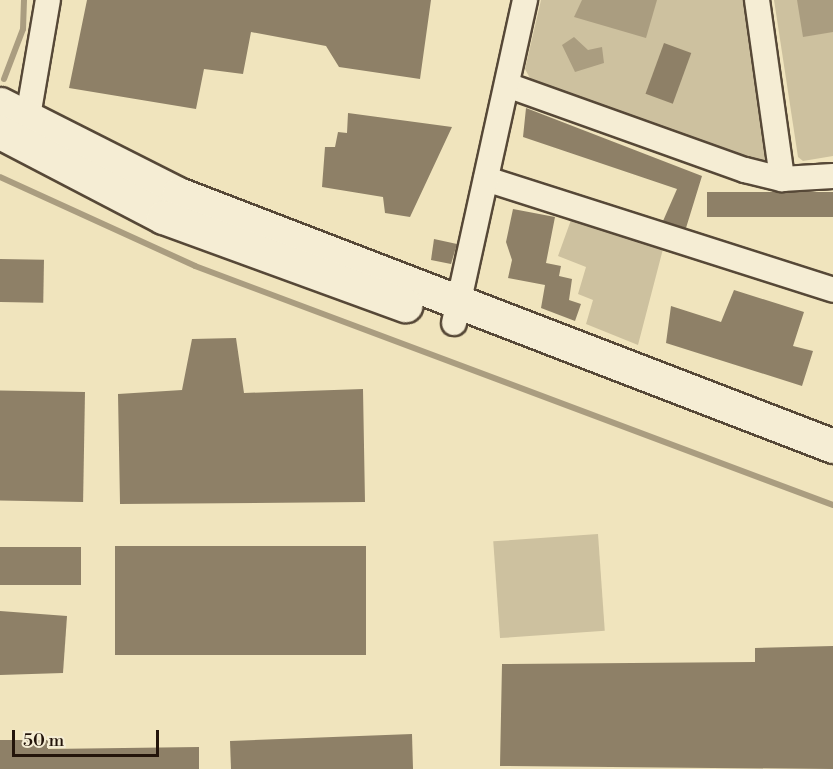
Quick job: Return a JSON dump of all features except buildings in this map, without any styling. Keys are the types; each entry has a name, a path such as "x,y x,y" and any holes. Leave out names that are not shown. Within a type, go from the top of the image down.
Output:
{"street":[{"path":"48,0 13,125 456,313 833,467"},
{"path":"456,313 525,0"},
{"path":"757,0 782,179"},
{"path":"507,85 782,179 833,176"},
{"path":"486,180 833,290"},
{"path":"456,313 833,446"}],"shaded area":[{"path":"541,0 748,0 772,155 761,164 532,82 525,69"},
{"path":"582,0 657,0 646,38 574,17"},
{"path":"774,0 833,0 833,156 803,161 798,157"},
{"path":"797,0 833,0 833,32 803,37"},
{"path":"574,37 588,50 602,47 604,63 575,72 562,45"},
{"path":"571,220 663,249 638,345 586,324 593,300 578,294 586,267 558,256"},
{"path":"598,534 605,631 500,638 493,541"}],"waterway":[{"path":"4,79 23,29 24,0"},
{"path":"0,177 195,266 833,505"}]}
